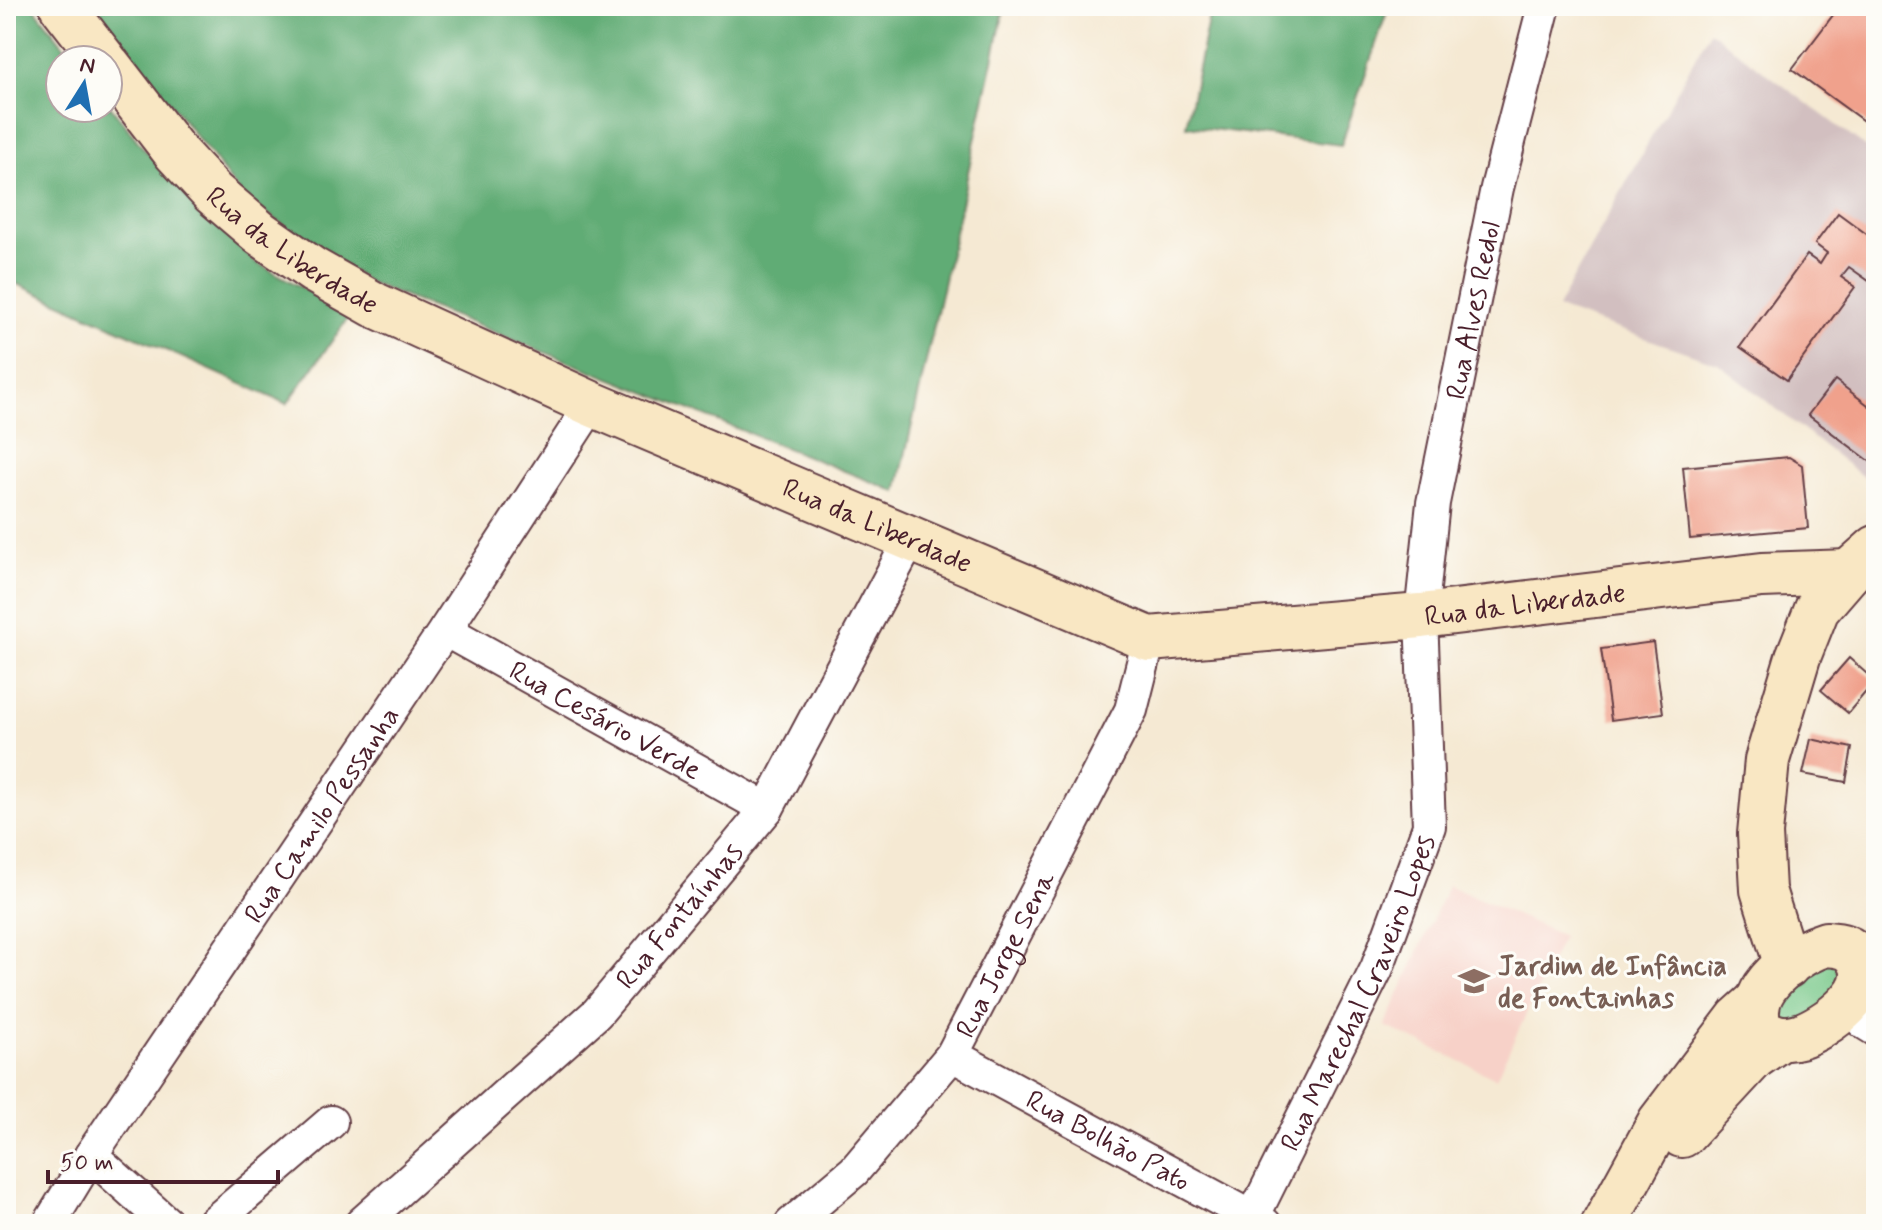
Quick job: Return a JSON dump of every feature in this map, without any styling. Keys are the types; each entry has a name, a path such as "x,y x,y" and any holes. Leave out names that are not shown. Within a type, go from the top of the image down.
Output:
{"street":[{"path":"62,6 92,44"},
{"name":"Rua Alves Redol","path":"1421,616 1436,488 1497,188 1544,6"},
{"name":"Rua da Liberdade","path":"124,86 176,153 213,193 260,233 313,270 375,305 592,404 1149,639 1421,616 1863,560"},
{"name":"Rua Camilo Pessanha","path":"49,1224 91,1155 445,630 592,404"},
{"name":"Rua Fontaínhas","path":"361,1224 597,1013 767,809 911,538"},
{"path":"1787,966 1763,890 1760,834 1767,760 1798,657 1817,609 1863,560"},
{"path":"1762,575 1817,609"},
{"name":"Rua Marechal Craveiro Lopes","path":"1259,1221 1377,968 1429,826 1421,616"},
{"name":"Rua Cesário Verde","path":"445,630 767,809"},
{"name":"Rua Jorge Sena","path":"791,1224 854,1171 952,1055 1131,710 1149,639"},
{"path":"1826,944 1867,953 1860,988 1833,1018 1796,1037 1781,1038 1760,1026 1757,1002 1766,984 1787,966 1826,944"},
{"path":"1604,1224 1660,1122 1738,1019 1757,1002"},
{"path":"1632,1224 1683,1132 1754,1057 1781,1038"},
{"name":"Rua Bolhão Pato","path":"952,1055 1259,1221"},
{"path":"212,1224 331,1122"},
{"path":"91,1155 168,1224"}],"shaded area":[{"path":"1710,31 1876,155 1876,487 1718,363 1557,308"},
{"name":"Jardim de Infância de Fontainhas","path":"1448,885 1563,936 1496,1078 1385,1026"}],"green space":[{"path":"6,6 33,6 63,44 44,44 44,124 124,123 144,149 255,262 351,314 287,404 6,279"},
{"path":"95,6 1005,6 897,492 370,283 244,198"},
{"path":"1211,6 1389,6 1341,145 1186,126"},
{"path":"1809,958 1856,967 1802,1030 1762,1009"}],"building":[{"path":"1840,6 1876,6 1876,116 1869,125 1792,69"},
{"path":"1838,213 1876,241 1876,286 1849,267 1841,277 1855,287 1787,380 1740,347 1807,255 1820,264 1827,253 1815,244"},
{"path":"1835,380 1876,411 1876,455 1871,462 1808,415"},
{"path":"1789,457 1802,465 1808,528 1690,539 1683,467"},
{"path":"1653,642 1663,713 1611,720 1601,649"},
{"path":"1849,658 1875,681 1848,713 1821,690"},
{"path":"1811,739 1852,748 1846,782 1803,774"}],"place":[{"name":"Jardim de Infância de Fontainhas","path":"1474,981"}]}
